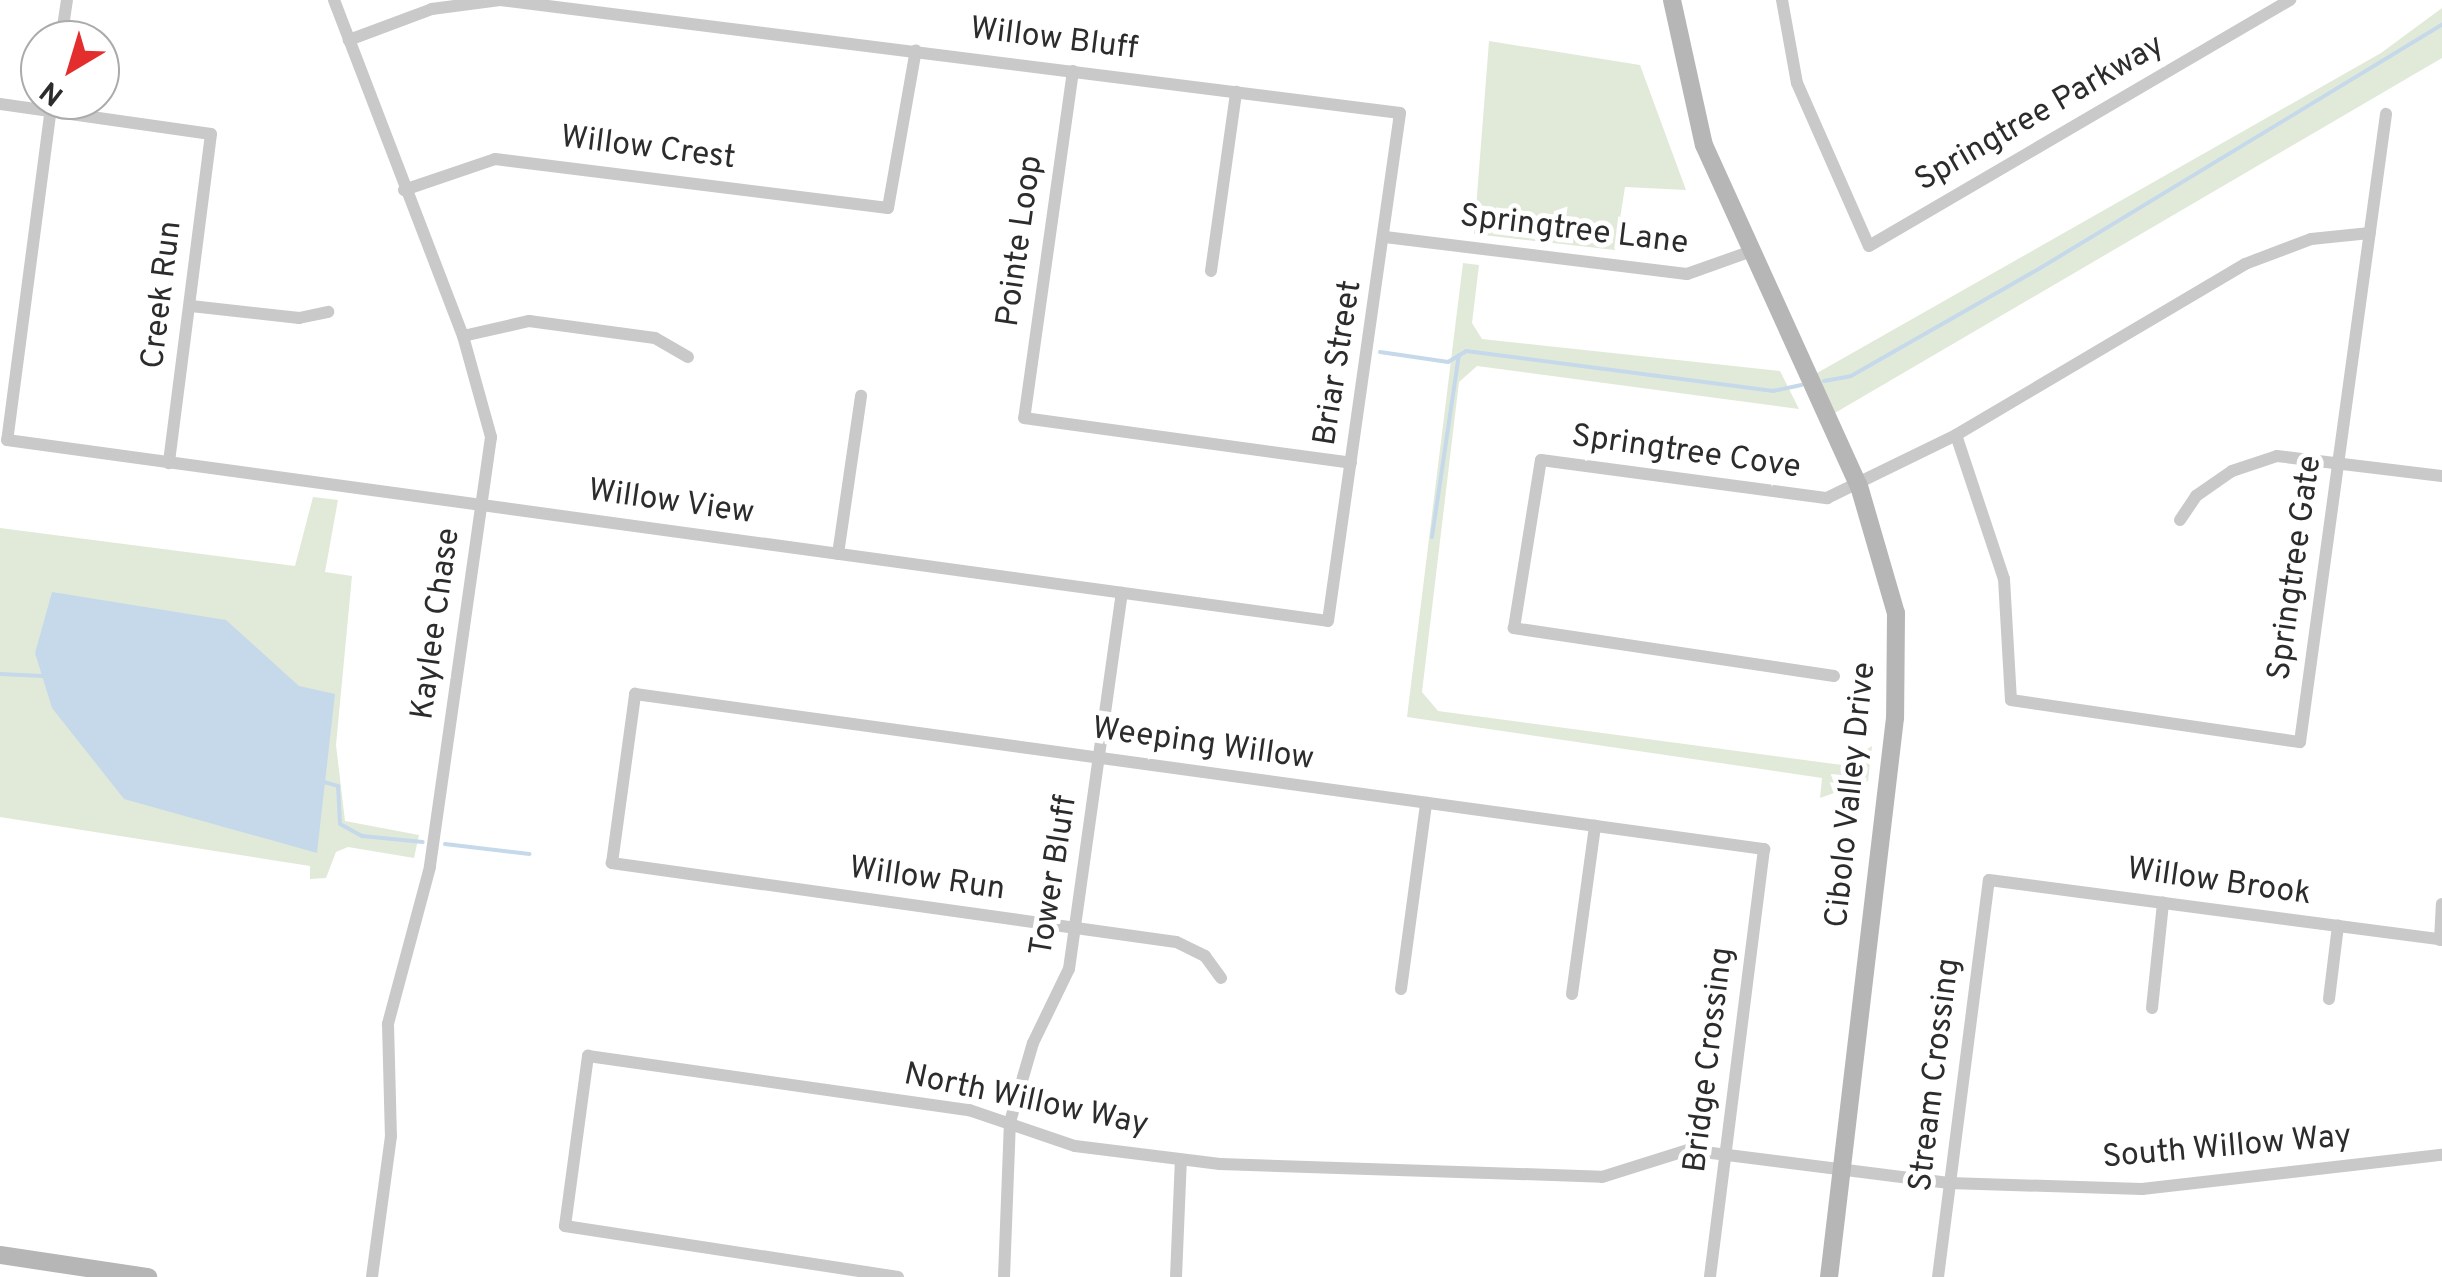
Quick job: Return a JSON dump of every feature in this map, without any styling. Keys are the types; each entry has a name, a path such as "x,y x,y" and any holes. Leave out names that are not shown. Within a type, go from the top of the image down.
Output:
{"main road":[{"name":"Cibolo Valley Drive","path":"1672,0 1689,101 1752,251 1860,486 1888,574 1899,673 1838,1169 1829,1277"},
{"path":"0,1255 148,1277"}],"street":[{"name":"Kaylee Chase","path":"334,0 463,336 490,418 482,505 430,867 388,1024 391,1136 372,1277"},
{"name":"Willow Bluff","path":"349,40 432,9 500,0 1400,113"},
{"name":"Springtree Parkway","path":"1782,0 1798,83 1869,246 2290,0"},
{"name":"Willow Crest","path":"404,190 495,160 888,208 916,50"},
{"name":"Pointe Loop","path":"1073,71 1024,418 1351,463"},
{"path":"1211,271 1236,92"},
{"name":"Briar Street","path":"1328,621 1386,237 1400,113"},
{"name":"Springtree Gate","path":"1956,435 2004,578 2011,700 2300,742 2386,114"},
{"name":"Creek Run","path":"120,118 211,134 169,463"},
{"name":"Willow View","path":"49,120 8,440 1328,621"},
{"name":"Springtree Cove","path":"1834,676 1514,628 1541,460 1800,499 1860,486 1956,435 2245,264 2311,239 2370,233"},
{"name":"Springtree Lane","path":"1386,237 1687,274 1752,251"},
{"path":"190,306 298,318 328,312"},
{"path":"463,336 529,321 655,338 688,358"},
{"path":"838,554 861,396"},
{"path":"2180,520 2196,496 2253,460 2339,461 2442,476"},
{"name":"Tower Bluff","path":"1004,1277 1010,1122 1078,929 1122,592"},
{"name":"Weeping Willow","path":"612,864 634,694 1764,850"},
{"path":"1401,989 1426,803"},
{"path":"1572,994 1595,826"},
{"name":"Bridge Crossing","path":"1710,1277 1764,850"},
{"name":"Willow Run","path":"612,864 1190,946 1221,978"},
{"name":"Willow Brook","path":"1989,880 2441,940"},
{"name":"Stream Crossing","path":"1938,1277 1989,880"},
{"path":"2152,1008 2162,903"},
{"path":"2441,940 2442,904"},
{"path":"2329,999 2338,926"},
{"name":"North Willow Way","path":"898,1277 564,1226 588,1056 1010,1122 1075,1146 1181,1160 1602,1178 1674,1152 1725,1154 1838,1169"},
{"name":"South Willow Way","path":"1838,1169 1949,1182 2142,1189 2442,1156"},
{"path":"1176,1277 1181,1160"}],"green space":[{"path":"2442,8 2442,58 1828,417 1810,377 2381,53"},
{"path":"1489,41 1640,65 1686,190 1625,187 1615,250 1474,234"},
{"path":"1463,263 1479,265 1472,323 1482,339 1780,371 1799,409 1477,366 1459,382 1422,692 1438,711 1842,765 1872,746 1868,781 1820,798 1822,778 1407,717"},
{"path":"313,497 338,500 325,572 352,576 336,745 345,821 419,835 414,858 348,847 336,852 326,878 310,879 310,866 0,817 0,528 295,566"}],"water":[{"path":"52,592 226,620 299,686 335,694 317,853 124,799 52,708 35,653"}],"waterway":[{"path":"1824,381 1851,376 2042,267 2442,25"},
{"path":"1380,352 1448,362 1466,351 1773,391 1801,385"},
{"path":"1432,537 1459,355"},
{"path":"0,674 43,676"},
{"path":"324,782 338,786 340,824 362,836 423,842"},
{"path":"445,844 529,854"}]}
